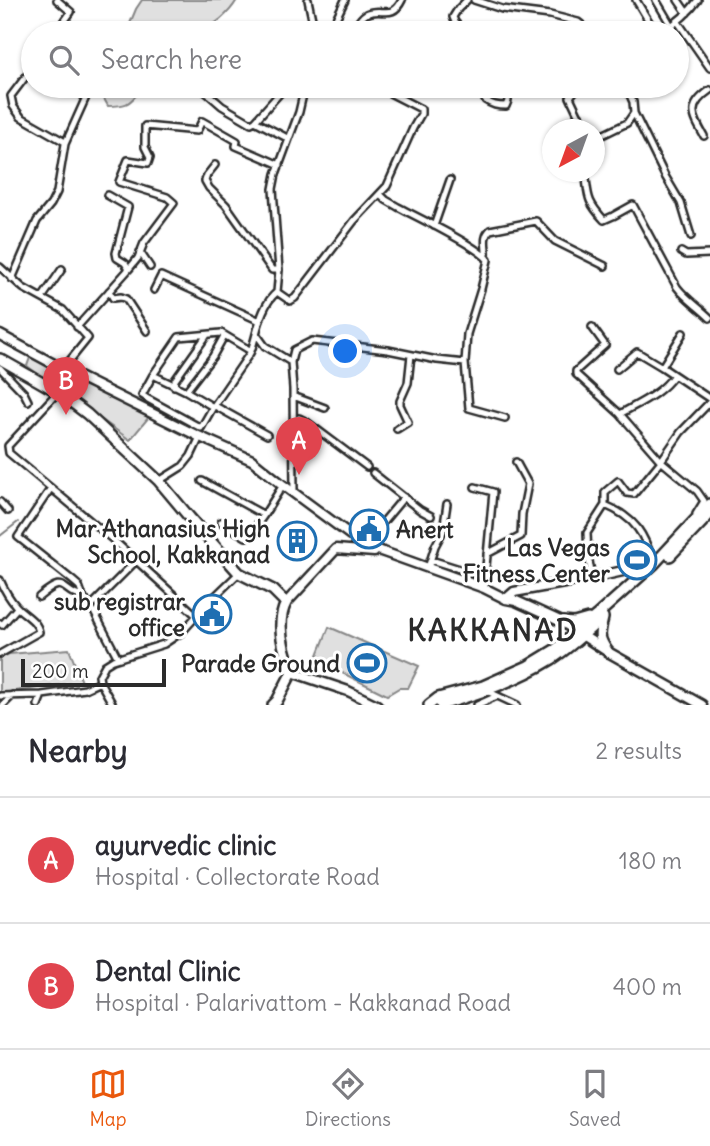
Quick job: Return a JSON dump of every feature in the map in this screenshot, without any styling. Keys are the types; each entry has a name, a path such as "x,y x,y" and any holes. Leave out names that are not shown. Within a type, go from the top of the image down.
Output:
{"main road":[{"path":"1,364 58,392 87,414 159,481 239,573 273,590 286,603 281,630 292,672 273,705"},
{"path":"556,649 565,637 564,625 600,616 690,525 709,512"},
{"path":"435,705 487,691 554,657 663,563 709,512"},
{"path":"600,616 600,641 608,652"},
{"path":"435,705 438,698 483,686 517,671 578,635"}],"street":[{"path":"57,0 71,12 65,21"},
{"path":"308,0 312,21"},
{"path":"335,21 345,0"},
{"path":"361,21 367,13 395,10 402,0"},
{"path":"454,21 453,17 467,0"},
{"path":"474,0 502,9 574,21"},
{"path":"636,0 650,21"},
{"path":"656,0 669,21"},
{"path":"678,0 687,13"},
{"path":"679,21 698,0"},
{"path":"689,38 710,68"},
{"path":"21,83 11,96 13,106 21,117 65,142"},
{"path":"704,136 693,117 694,106 710,90"},
{"path":"12,279 37,221 57,192 65,142 85,98"},
{"path":"213,98 251,123 275,98"},
{"path":"251,351 220,333 179,337 142,395 201,428 251,351 260,321 271,297 277,292 279,270 273,189 303,98"},
{"path":"277,292 290,301 295,298 354,221 387,186 421,114 421,109 400,98"},
{"path":"485,98 491,105 500,106 506,106 508,98"},
{"path":"570,98 582,119"},
{"path":"631,98 634,113 681,203 691,236"},
{"path":"605,131 627,123 634,113"},
{"path":"77,327 129,270 144,243 174,203 167,197 120,182 128,160 148,163 150,157 145,147 145,127 197,131 202,121 237,141 236,146 280,165"},
{"path":"255,121 289,139"},
{"path":"215,165 206,176 205,181 209,188 226,205 272,270 279,270"},
{"path":"434,226 450,180"},
{"path":"586,182 588,199 604,220 633,205 677,287 710,318"},
{"path":"380,194 386,200 486,256"},
{"path":"107,195 128,207 116,253 117,258 129,270"},
{"path":"505,418 469,408 465,363 467,334 488,264 486,236 490,230 536,221 555,241 605,266"},
{"path":"140,252 150,267"},
{"path":"681,252 685,255 710,254"},
{"path":"0,267 23,288 63,310 88,338 63,369"},
{"path":"42,298 62,269"},
{"path":"154,290 161,276 260,321"},
{"path":"109,291 113,298 126,299 147,331"},
{"path":"592,327 606,345 576,373 620,414 661,461 697,491 704,501 690,525"},
{"path":"662,367 683,333"},
{"path":"0,335 63,369 252,460 364,545 380,552"},
{"path":"174,386 175,380 207,335"},
{"path":"257,335 265,346 291,362"},
{"path":"186,391 224,336"},
{"path":"294,494 291,362 294,350 312,341 465,363"},
{"path":"592,578 587,533 605,505 604,495 608,488 618,481 629,495 634,494 681,432 710,401 636,352 617,369"},
{"path":"397,429 408,422 400,401 408,383 411,355"},
{"path":"1,364 28,401"},
{"path":"153,375 267,435"},
{"path":"620,414 657,393 674,375"},
{"path":"0,453 58,392"},
{"path":"293,396 326,408"},
{"path":"704,408 710,414"},
{"path":"293,424 299,418 307,422 367,467"},
{"path":"159,481 183,466 201,437"},
{"path":"7,448 11,456 197,616"},
{"path":"487,554 521,536 528,484 516,462"},
{"path":"373,473 431,516"},
{"path":"202,481 264,515"},
{"path":"220,522 246,537 249,536 283,485"},
{"path":"475,487 494,492 484,588"},
{"path":"51,488 18,537 79,586 118,658"},
{"path":"364,545 404,497"},
{"path":"0,502 8,510"},
{"path":"429,564 443,531 447,504"},
{"path":"508,599 514,592 654,564 645,538 627,516 605,505"},
{"path":"286,603 336,549 380,552 485,577"},
{"path":"91,607 136,561"},
{"path":"429,564 564,625 702,705"},
{"path":"113,705 100,682 99,676 104,666 118,658 164,644 182,632 239,573"},
{"path":"0,580 17,608 37,625 39,632 0,654"},
{"path":"39,597 55,585 61,584 83,597"},
{"path":"0,623 2,625 17,608"},
{"path":"292,672 325,682 377,705"},
{"path":"0,696 43,695 85,689 100,682"},
{"path":"487,691 513,704"},
{"path":"3,705 13,695"},
{"path":"38,705 43,695"},
{"path":"477,705 497,696"}],"shaded area":[{"path":"142,0 237,0 218,21 131,21"},
{"path":"104,98 134,98 126,104 108,106"},
{"path":"31,355 149,417 130,440 27,366"},
{"name":"Parade Ground","path":"329,627 419,666 408,688 399,688 387,695 316,660"},
{"path":"69,649 82,682 0,693 0,658 9,654"}],"waterway":[{"path":"0,536 18,522"}],"place":[{"name":"Dental Clinic","path":"66,415"},
{"name":"ayurvedic clinic","path":"299,475"},
{"name":"Anert","path":"369,529"},
{"name":"Mar Athanasius High School, Kakkanad","path":"297,541"},
{"name":"Las Vegas Fitness Center","path":"637,560"},
{"name":"sub registrar office","path":"212,614"},
{"name":"Parade Ground","path":"367,663"}],"district":[{"name":"KAKKANAD","path":"493,630"}]}
